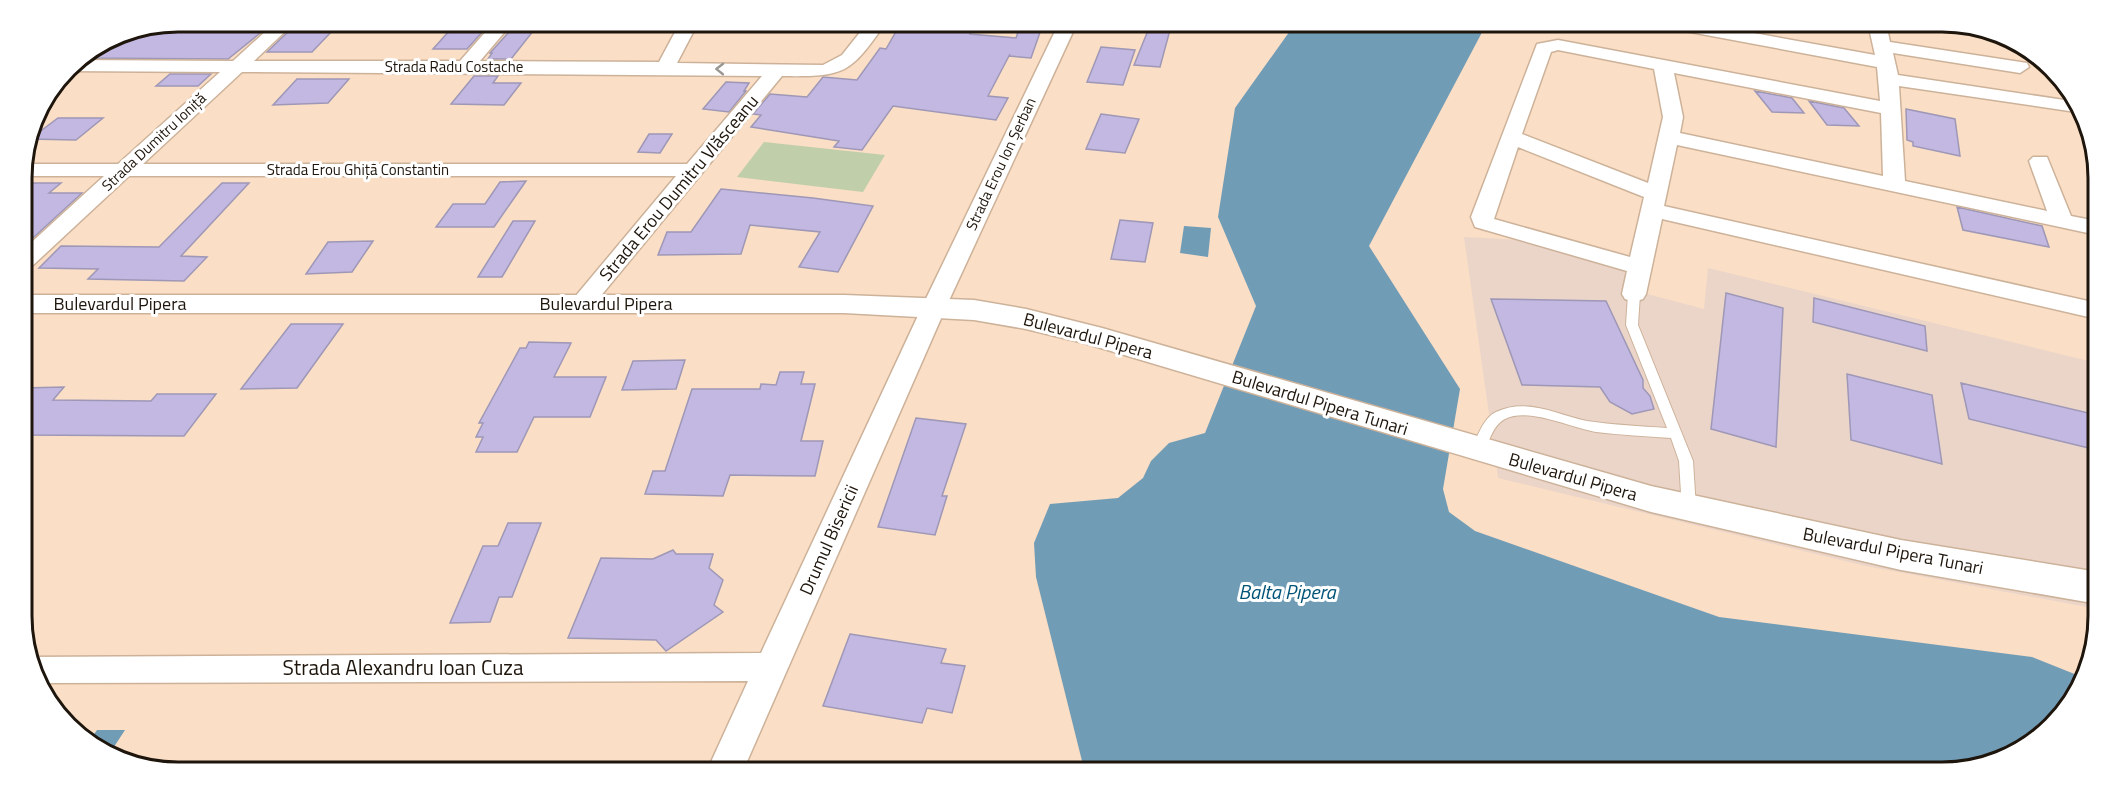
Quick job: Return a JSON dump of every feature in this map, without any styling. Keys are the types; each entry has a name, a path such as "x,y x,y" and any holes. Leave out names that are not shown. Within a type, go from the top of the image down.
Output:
{"main road":[{"name":"Bulevardul Pipera","path":"32,304 844,304 934,307 1026,319 1091,334 1182,362"},
{"name":"Bulevardul Pipera Tunari","path":"1182,362 1467,447"},
{"name":"Bulevardul Pipera","path":"1467,447 1689,509"},
{"name":"Bulevardul Pipera Tunari","path":"1689,509 1901,555 2088,586"}],"street":[{"name":"Strada Dumitru Ioniță","path":"32,254 275,32"},
{"path":"465,67 495,32"},
{"path":"665,68 684,32"},
{"name":"Strada Radu Costache","path":"83,66 665,68 776,71 838,68 847,62 870,32"},
{"name":"Strada Erou Ion Șerban","path":"934,307 1064,32"},
{"path":"1733,32 1884,54 2020,67"},
{"path":"1639,267 1490,226 1483,222 1482,217 1543,48 1548,45 1891,109"},
{"path":"1884,54 2067,104"},
{"path":"1884,54 1891,109 1894,184"},
{"path":"1634,294 1673,117 1663,66"},
{"name":"Strada Erou Dumitru Vlăsceanu","path":"580,304 776,71"},
{"path":"1511,137 1653,202 2088,309"},
{"path":"1669,137 2088,226"},
{"path":"2040,161 2062,221"},
{"name":"Strada Erou Ghiță Constantin","path":"32,170 694,170"},
{"name":"Drumul Bisericii","path":"729,762 934,307"},
{"name":"Strada Alexandru Ioan Cuza","path":"42,669 771,667"}],"lane":[{"path":"1634,294 1632,325 1686,461 1689,509"},
{"path":"1467,447 1501,415 1516,412 1544,413 1595,427 1676,434"}],"shaded area":[{"path":"1464,237 1581,243 1631,269 1628,289 1704,309 1708,268 2088,361 2088,607 1866,566 1498,478"}],"green space":[{"path":"764,142 885,155 863,192 737,177"}],"water":[{"name":"Balta Pipera","path":"1289,32 1482,32 1369,246 1460,389 1443,489 1449,512 1475,531 1719,617 2032,657 2075,674 2063,698 2038,726 2014,743 1979,758 1951,762 1082,762 1036,577 1034,543 1050,504 1118,498 1143,478 1151,461 1169,443 1205,433 1256,306 1218,217 1235,108"},
{"path":"1184,226 1211,228 1208,257 1180,253"},
{"path":"97,730 125,730 114,747 93,736"}],"building":[{"path":"262,32 228,59 93,58 122,43 149,34"},
{"path":"288,32 331,32 312,52 267,52"},
{"path":"448,32 482,32 467,49 433,49"},
{"path":"509,32 532,32 511,59 488,59 492,53 490,53"},
{"path":"896,32 971,32 970,34 1016,38 1018,32 1040,32 1031,58 1009,56 1010,54 988,96 1008,98 996,120 893,106 862,150 834,147 839,141 751,127 761,115 753,114 770,94 807,97 823,77 857,80 880,48 886,49"},
{"path":"1147,32 1169,32 1160,67 1134,65"},
{"path":"1101,47 1135,50 1123,85 1087,82"},
{"path":"170,74 211,74 198,86 156,86"},
{"path":"474,76 498,76 493,83 521,83 504,105 451,104"},
{"path":"297,79 349,79 328,103 273,105"},
{"path":"726,82 749,83 744,91 746,91 729,112 703,109"},
{"path":"1755,91 1792,98 1804,113 1772,112"},
{"path":"1809,101 1844,108 1859,126 1827,125"},
{"path":"1906,109 1955,119 1960,156 1913,146 1913,142 1907,140"},
{"path":"1101,114 1139,119 1125,153 1086,149"},
{"path":"58,118 103,118 76,140 36,139 39,132"},
{"path":"649,134 672,134 660,153 638,152"},
{"path":"526,181 494,227 436,227 453,204 485,204 500,182"},
{"path":"32,183 61,183 49,193 82,193 32,239"},
{"path":"222,183 249,183 181,256 207,257 184,281 88,279 98,269 39,268 61,246 159,247"},
{"path":"721,189 873,206 838,272 799,267 820,232 750,225 741,254 658,255 667,232 691,232"},
{"path":"1957,207 2042,226 2049,247 1963,230"},
{"path":"1120,220 1153,223 1145,262 1111,259"},
{"path":"513,221 535,221 502,277 478,277"},
{"path":"373,241 352,272 306,274 328,242"},
{"path":"1726,293 1783,308 1776,447 1711,429"},
{"path":"1814,298 1925,326 1927,351 1813,322"},
{"path":"1491,299 1606,301 1654,409 1632,414 1610,402 1600,387 1522,385"},
{"path":"291,324 343,324 297,388 241,389"},
{"path":"529,342 571,343 554,377 606,377 590,417 534,417 517,452 476,452 483,437 476,437 483,423 479,423 520,348 526,348"},
{"path":"685,360 676,389 622,390 633,361"},
{"path":"780,372 804,372 801,384 815,384 801,441 823,441 815,476 730,475 723,496 645,494 653,471 665,471 692,389 760,389 761,384 776,385"},
{"path":"1847,374 1932,395 1942,464 1851,440"},
{"path":"1961,383 2088,413 2088,448 1969,419"},
{"path":"64,387 53,400 151,401 157,394 216,394 184,436 32,435 32,388"},
{"path":"916,418 966,424 942,496 947,496 935,535 878,527"},
{"path":"508,523 541,523 512,597 499,597 490,622 450,623 483,546 498,546"},
{"path":"673,550 676,554 713,554 709,568 723,580 714,605 723,612 666,651 656,640 568,638 601,558 653,559"},
{"path":"850,634 946,649 941,663 965,666 952,713 927,708 922,723 823,706"}]}
